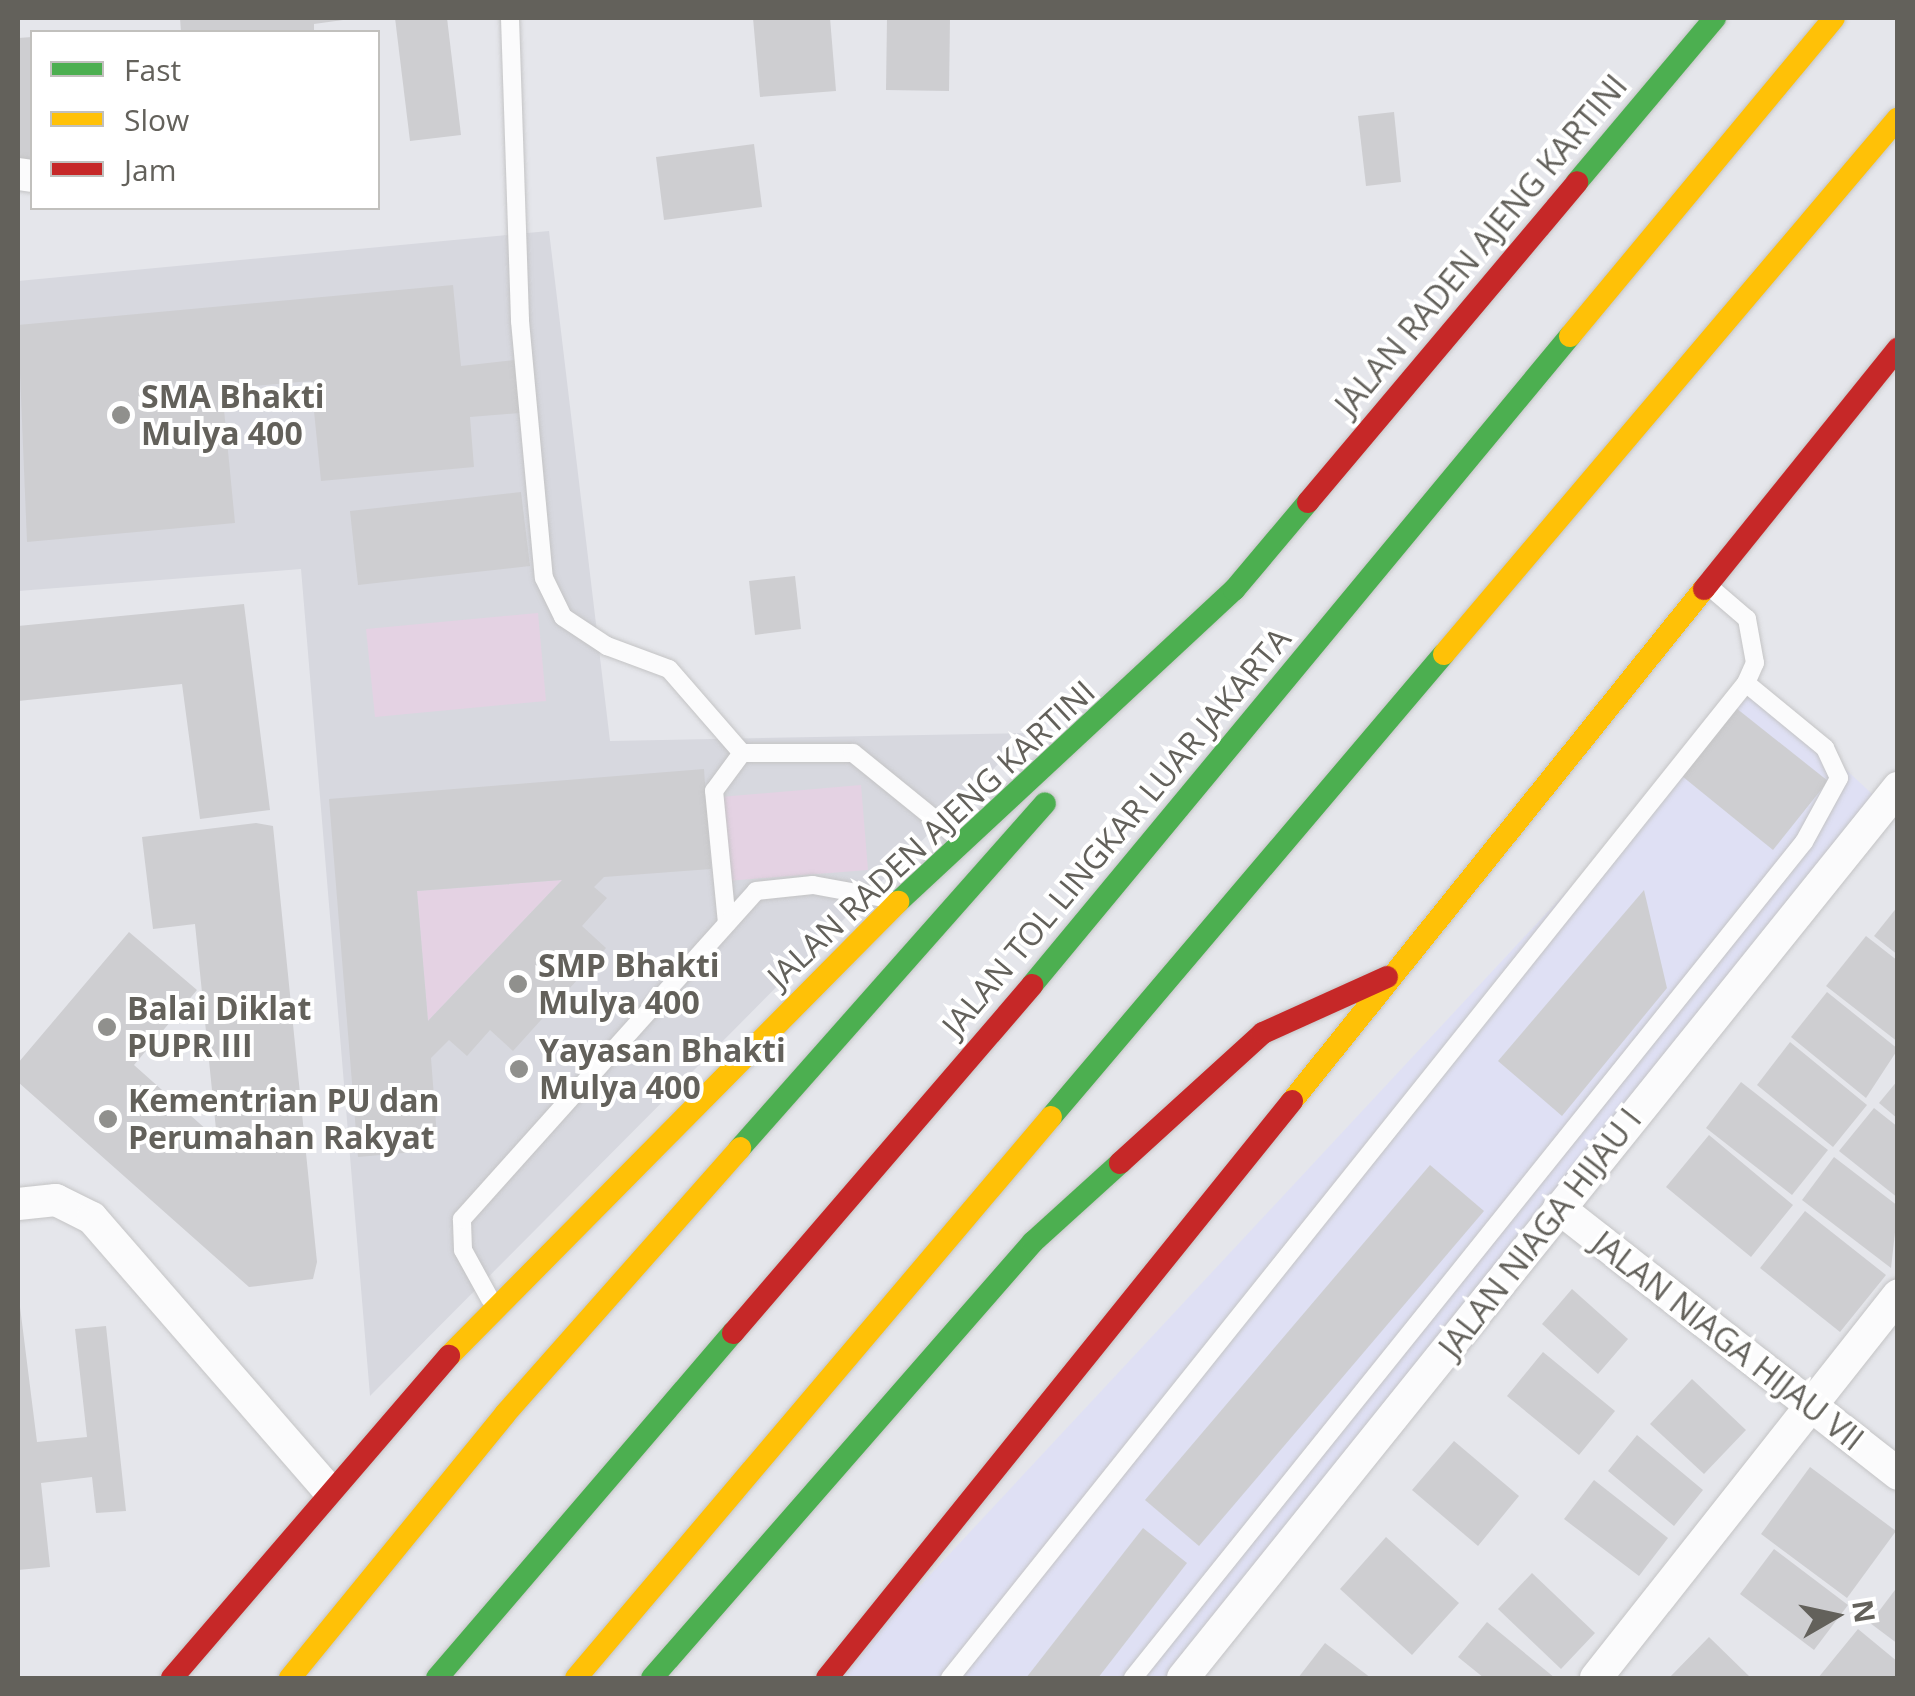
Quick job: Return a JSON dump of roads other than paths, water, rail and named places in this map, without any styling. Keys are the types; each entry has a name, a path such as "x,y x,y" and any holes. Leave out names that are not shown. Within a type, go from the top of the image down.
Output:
{"highway":[{"name":"JALAN RADEN AJENG KARTINI","path":"172,1678 326,1488 495,1306 899,901 1076,744 1234,590 1715,18"},
{"name":"JALAN TOL LINGKAR LUAR JAKARTA","path":"437,1678 1034,983 1834,18"},
{"path":"576,1678 1898,118"},
{"path":"827,1678 1387,977 1898,349"},
{"path":"290,1678 505,1414 1028,831 1076,744"},
{"path":"652,1678 1032,1242 1263,1034 1300,1008 1387,977"}],"street":[{"name":"JALAN NIAGA HIJAU I","path":"1183,1678 1898,788"},
{"path":"18,1204 56,1200 92,1218 326,1488"},
{"name":"JALAN NIAGA HIJAU VII","path":"1558,1208 1898,1474"},
{"path":"1596,1678 1898,1295"}],"lane":[{"path":"510,18 520,321 544,578 584,635 643,655 688,685 737,749"},
{"path":"950,1678 1746,683 1755,663 1747,619 1706,584"},
{"path":"1133,1678 1804,842 1839,778 1825,748 1746,683"},
{"path":"737,749 854,753 963,844"},
{"path":"726,923 714,792 737,749"},
{"path":"495,1306 463,1250 462,1220 726,923 770,884 899,901"}],"place":[{"name":"SMA Bhakti Mulya 400","path":"121,415"},
{"name":"SMP Bhakti Mulya 400","path":"518,984"},
{"name":"Balai Diklat PUPR III","path":"107,1027"},
{"name":"Yayasan Bhakti Mulya 400","path":"519,1069"},
{"name":"Kementrian PU dan Perumahan Rakyat","path":"108,1119"}]}
